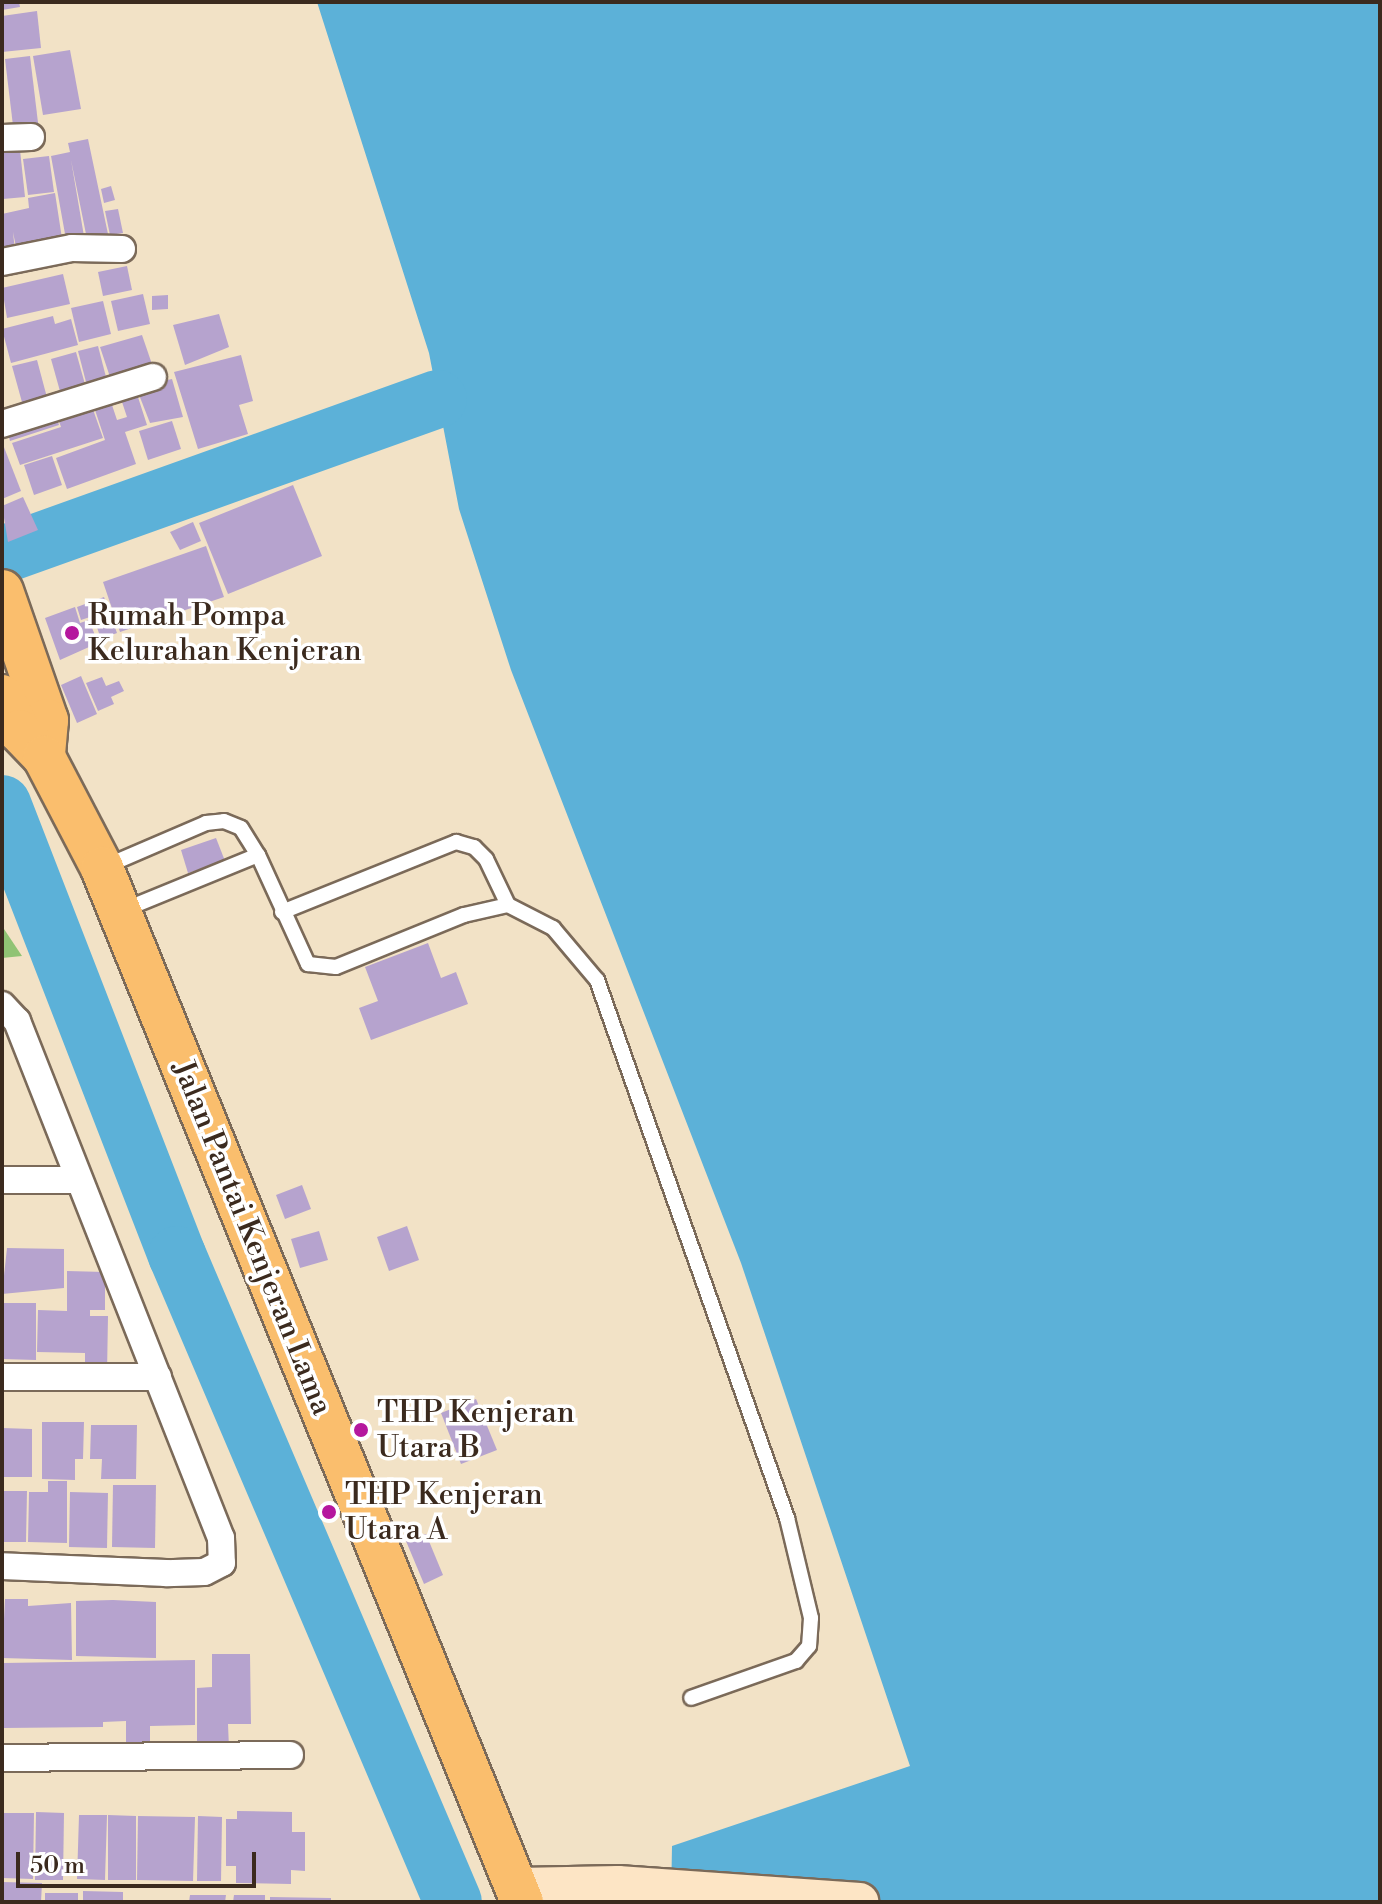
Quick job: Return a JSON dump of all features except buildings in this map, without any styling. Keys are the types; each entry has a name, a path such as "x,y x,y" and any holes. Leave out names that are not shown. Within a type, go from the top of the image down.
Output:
{"main road":[{"path":"4,595 47,720 44,757"},
{"name":"Jalan Pantai Kenjeran Lama","path":"2,696 19,731 44,757 102,868 520,1894"}],"street":[{"path":"2,138 31,137"},
{"path":"2,262 72,248 122,249"},
{"path":"2,424 153,377"},
{"path":"2,1005 17,1021 76,1180 158,1377 221,1538 222,1563 204,1572 166,1573 2,1566"},
{"path":"2,1180 76,1180"},
{"path":"2,1377 158,1377"},
{"path":"2,1758 290,1755"},
{"path":"520,1894 618,1885 859,1902"}],"lane":[{"path":"102,868 206,823 241,828 258,855 308,964 336,967 464,915 508,905"},
{"path":"282,912 456,842 474,847 486,859 508,905 553,928 597,980 787,1518 807,1596 809,1646 796,1661 691,1698"},
{"path":"119,911 258,855"}],"green space":[{"path":"2,926 22,956 2,958"}],"water":[{"path":"317,2 1380,2 1380,1902 671,1902 672,1846 910,1766 741,1263 511,670 459,509 429,353"}],"waterway":[{"path":"2,555 438,399"},
{"path":"2,804 177,1255 453,1902"}],"place":[{"name":"Rumah Pompa Kelurahan Kenjeran","path":"72,633"},
{"name":"THP Kenjeran Utara B","path":"361,1430"},
{"name":"THP Kenjeran Utara A","path":"329,1512"}]}
